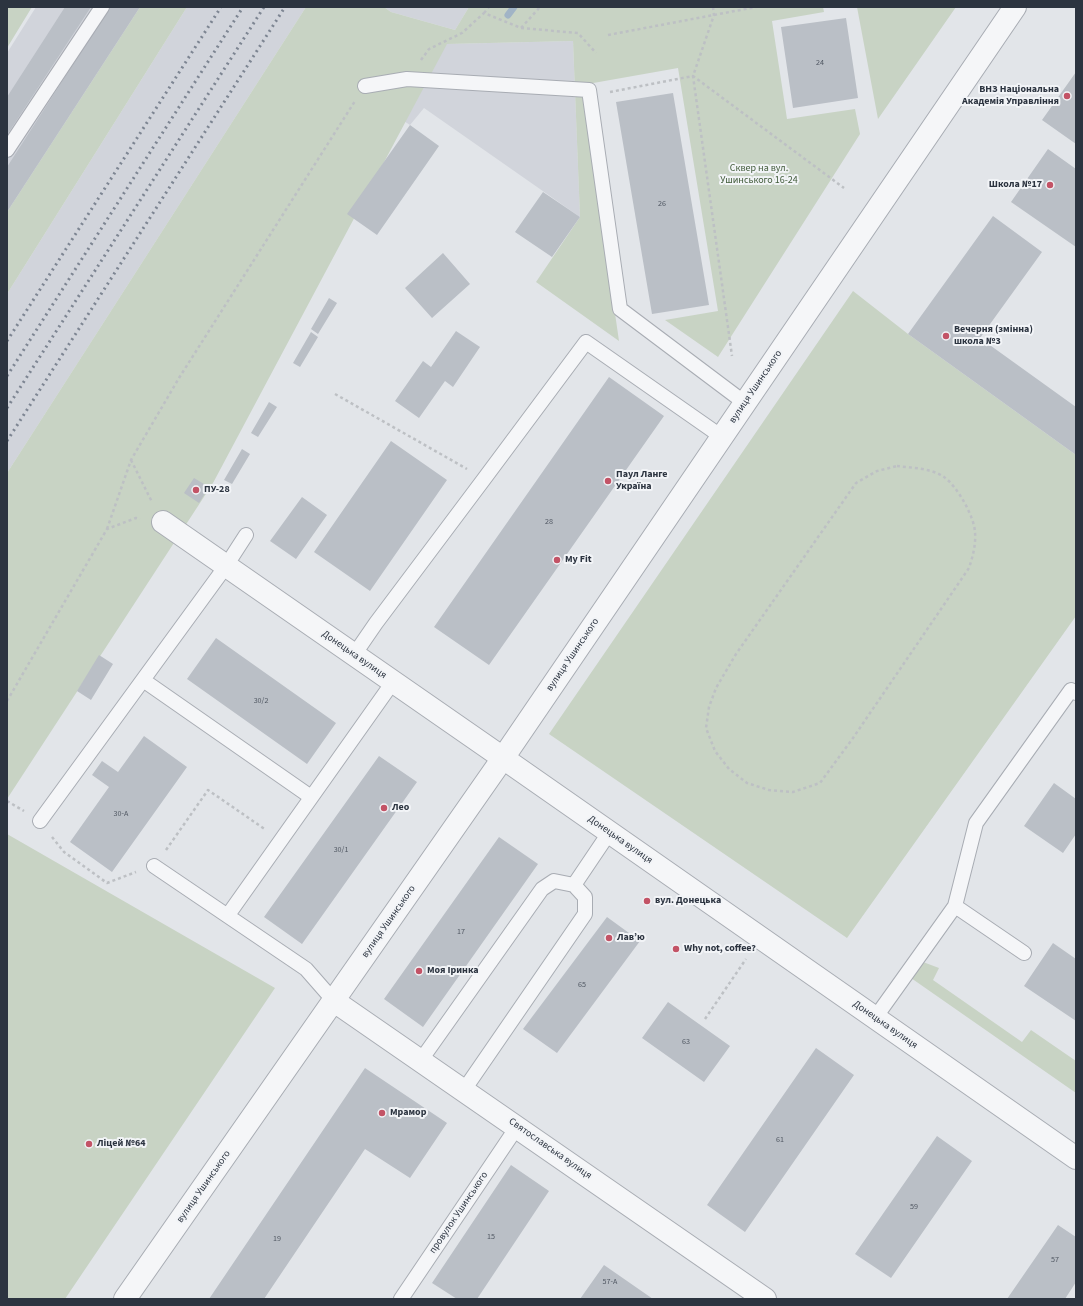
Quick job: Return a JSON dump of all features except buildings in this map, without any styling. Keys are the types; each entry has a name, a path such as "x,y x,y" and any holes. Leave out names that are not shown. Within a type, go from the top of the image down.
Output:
{"street":[{"name":"вулиця Ушинського","path":"125,1299 503,758 1015,7"},
{"name":"Донецька вулиця","path":"163,522 1076,1158"},
{"name":"Святославська вулиця","path":"334,1001 765,1299"}],"lane":[{"path":"7,150 102,7"},
{"path":"365,86 407,80 589,90 620,309 745,403"},
{"path":"354,655 376,623 586,342 722,437"},
{"path":"40,821 226,566 246,535"},
{"path":"143,680 311,797"},
{"path":"228,916 393,682"},
{"path":"875,1018 955,906 976,823 1071,690 1076,693"},
{"path":"574,885 609,833"},
{"path":"154,866 306,968 334,1001"},
{"path":"421,1060 542,889 554,881 574,885 585,897 585,914 464,1090"},
{"path":"955,906 1024,952"},
{"name":"провулок Ушинського","path":"401,1299 518,1127"}],"path":[{"path":"407,80 429,49 462,34 489,7"},
{"path":"521,28 540,7"},
{"path":"713,7 714,15 693,76 732,356"},
{"path":"608,35 756,7"},
{"path":"484,13 521,28 578,33 596,53"},
{"path":"604,93 693,76 844,188"},
{"path":"7,701 107,529 130,460 179,378 365,86"},
{"path":"335,394 484,479"},
{"path":"130,460 163,522"},
{"path":"897,466 925,470 944,477 960,494 970,514 975,531 974,553 969,568 820,783 793,792 769,790 746,783 729,769 715,751 706,728 709,708 716,688 736,654 856,483 877,471 897,466"},
{"path":"107,529 136,518 163,522"},
{"path":"7,801 40,821 64,852 107,883 154,866 208,790 281,840"},
{"path":"705,1019 746,959"}],"shaded area":[{"path":"36,7 140,7 7,212 7,53"},
{"path":"187,7 306,7 7,473 7,294"},
{"path":"384,7 469,7 455,30 391,12"},
{"path":"573,41 580,217 424,108 410,125 357,91 447,44"}],"green space":[{"path":"7,7 32,7 7,48"},
{"path":"140,7 187,7 7,294 7,212"},
{"name":"Сквер на вул. Ушинського 16-24","path":"306,7 384,7 391,12 455,30 469,7 823,7 824,12 772,21 787,119 855,109 860,134 718,357 665,320 718,311 678,68 582,85 619,341 536,282 580,217 573,41 447,44 213,483 7,799 7,473"},
{"path":"857,7 956,7 878,119"},
{"path":"853,291 908,334 1076,455 1076,616 847,938 549,734"},
{"name":"Ліцей №64","path":"7,834 275,988 65,1299 7,1298"},
{"path":"923,962 939,968 933,980 1022,1042 1031,1030 1076,1061 1076,1093 911,978"}],"waterway":[{"path":"508,15 514,7"}],"railway":[{"path":"7,341 221,7"},
{"path":"7,376 243,7"},
{"path":"7,408 264,7"},
{"path":"7,441 285,7"}],"place":[{"name":"ВНЗ Національна Академія Управління","path":"1067,96"},
{"name":"Школа №17","path":"1050,185"},
{"name":"Вечерня (змінна) школа №3","path":"946,336"},
{"name":"Паул Ланге Україна","path":"608,481"},
{"name":"ПУ-28","path":"196,490"},
{"name":"My Fit","path":"557,560"},
{"name":"Лео","path":"384,808"},
{"name":"вул. Донецька","path":"647,901"},
{"name":"Лав’ю","path":"609,938"},
{"name":"Why not, coffee?","path":"676,949"},
{"name":"Моя Іринка","path":"419,971"},
{"name":"Мрамор","path":"382,1113"},
{"name":"Ліцей №64","path":"89,1144"}]}
